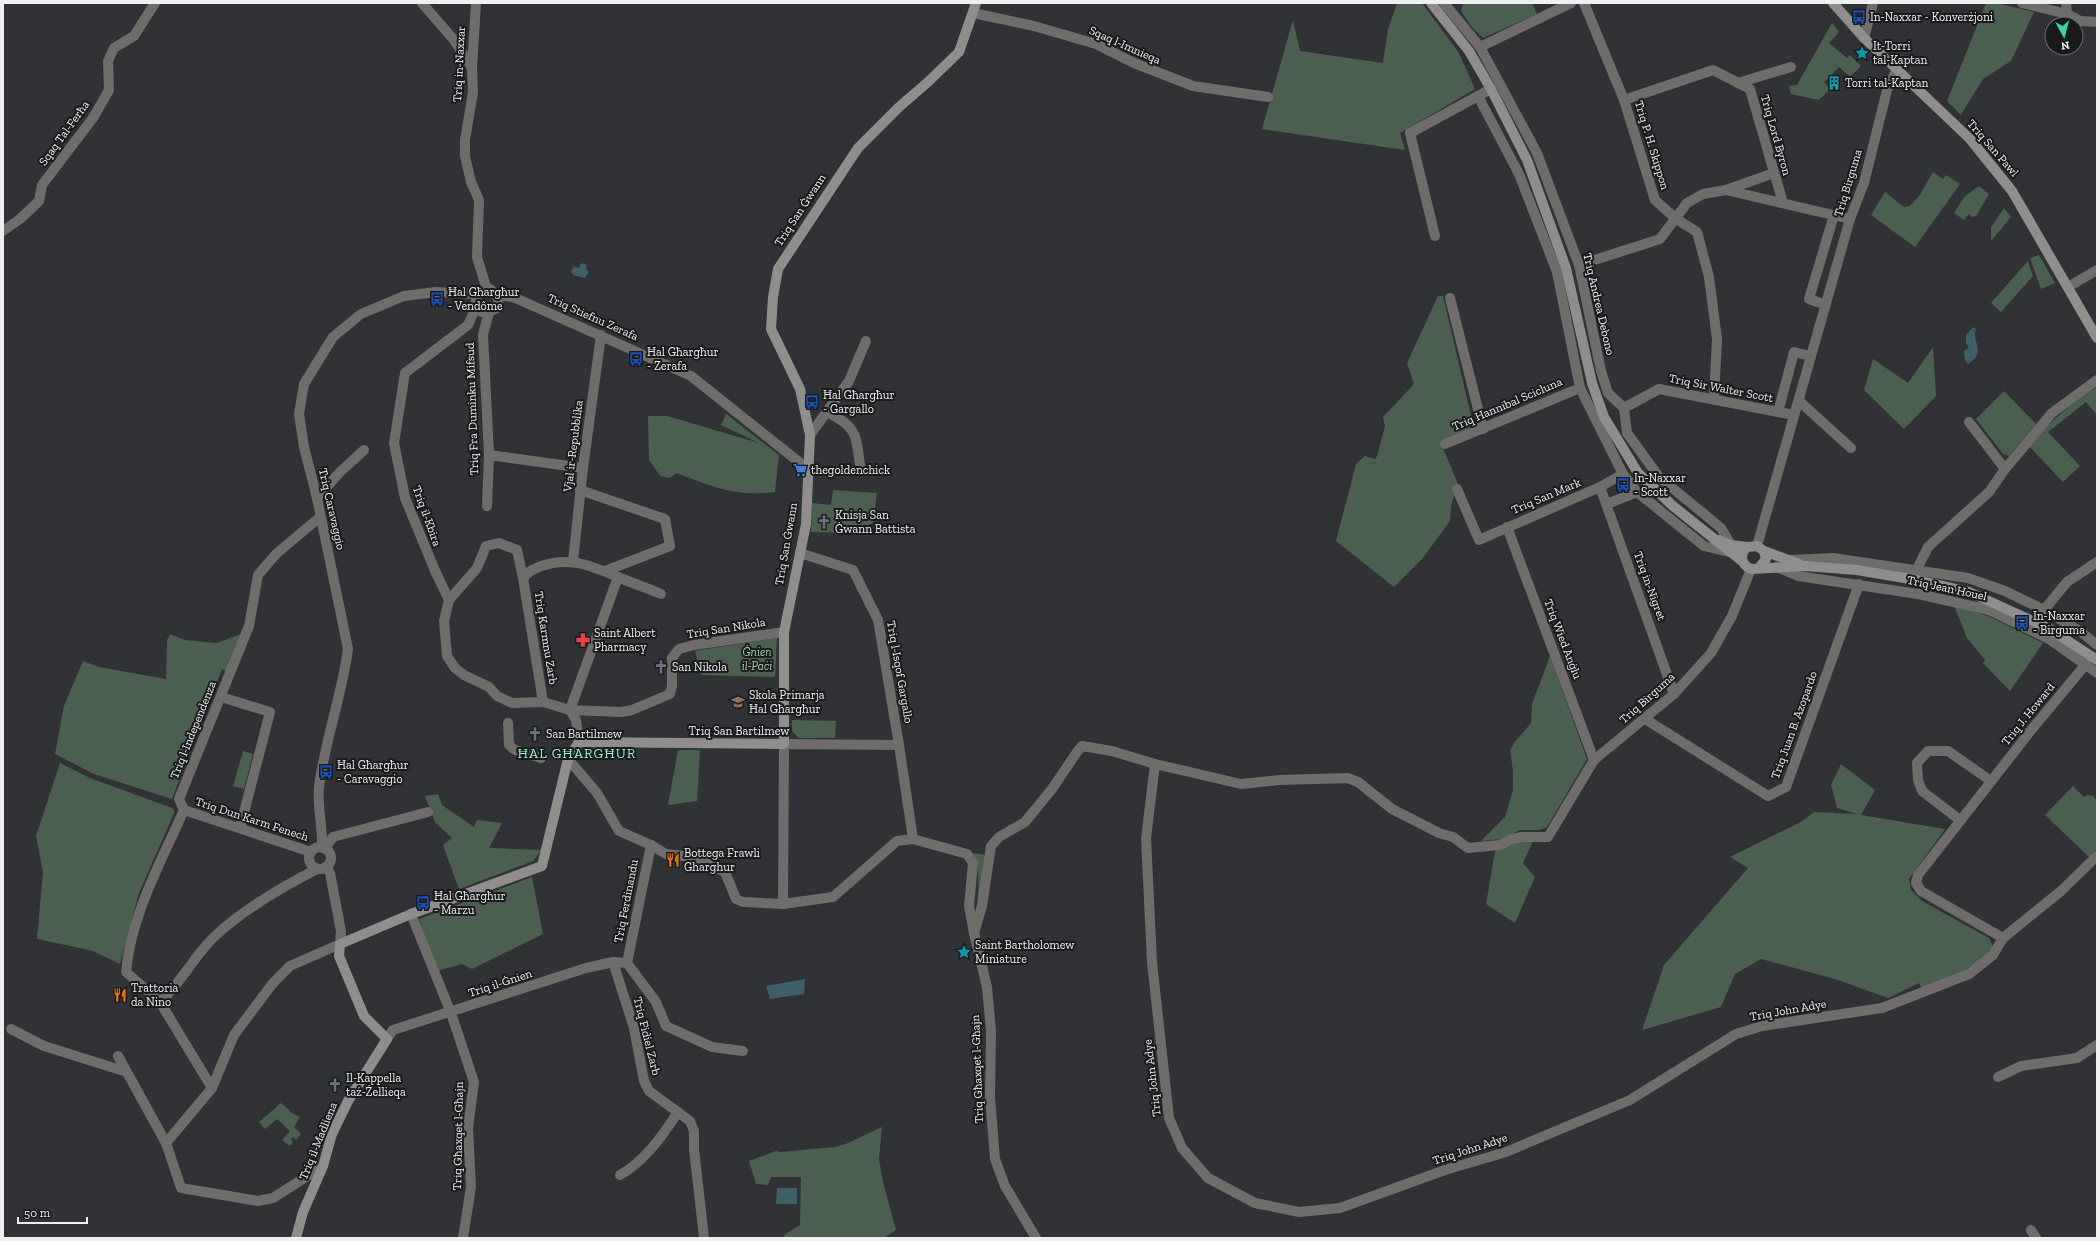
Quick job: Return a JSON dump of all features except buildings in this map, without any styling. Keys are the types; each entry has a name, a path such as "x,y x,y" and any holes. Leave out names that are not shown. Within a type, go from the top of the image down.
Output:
{"street":[{"name":"Sqaq Tal-Ferħa","path":"3,231 20,219 39,201 42,185 93,118 109,90 108,61 114,48 134,36 155,3"},
{"path":"422,3 454,40 472,68"},
{"name":"Triq in-Naxxar","path":"476,3 472,68 473,92 465,140 465,156 471,182 479,200 477,257 482,292"},
{"name":"Triq San Ġwann","path":"783,904 784,632 806,524 810,435 800,389 771,329 773,297 778,269 858,148 899,107 959,52 976,3"},
{"name":"Triq Andrea Debono","path":"1431,3 1469,51 1491,89 1527,160 1566,268 1592,383 1604,417 1638,474 1673,506 1714,538 1730,548 1742,561"},
{"name":"Triq Andrea Debono","path":"1444,3 1480,47 1537,153 1579,266 1601,371 1608,393 1624,408 1627,433 1659,477 1721,528 1730,548"},
{"path":"1480,47 1571,3"},
{"name":"Triq P. H. Skippon","path":"1584,3 1624,100 1655,200 1674,218 1698,232 1709,277 1717,339 1714,399"},
{"name":"Triq San Pawl","path":"1833,3 1864,38 1970,139 2012,191 2097,338"},
{"path":"1864,38 1873,3"},
{"path":"2022,3 2067,14 2080,21 2097,22"},
{"path":"2066,3 2067,14"},
{"name":"Sqaq l-Imnieqa","path":"973,14 1034,26 1096,44 1141,66 1193,86 1268,97"},
{"path":"1738,83 1791,67"},
{"name":"Triq Birguma","path":"1756,548 1850,219 1864,183 1887,90 1897,69"},
{"name":"Triq Lord Byron","path":"1624,100 1713,70 1750,89 1782,203"},
{"path":"1435,236 1410,133 1491,89"},
{"name":"Triq Andrea Debono","path":"1478,96 1519,174 1557,272 1580,388 1623,474 1637,492 1704,546 1756,548"},
{"path":"1579,266 1660,239 1674,218 1687,203 1696,197 1726,190 1774,173"},
{"path":"1726,190 1850,219"},
{"name":"Triq Birguma","path":"1826,305 1809,300 1834,215"},
{"path":"2068,287 2097,270"},
{"path":"490,289 497,295 499,300 498,308 489,312 481,312 476,307 475,301 482,292 490,289"},
{"name":"Triq Caravaggio","path":"323,848 319,789 324,754 346,666 348,649 317,498 304,447 299,414 304,384 333,337 361,314 404,296 436,292 482,292"},
{"name":"Triq Stiefnu Zerafa","path":"497,295 514,296 691,376 809,470"},
{"path":"1450,298 1483,429"},
{"name":"Triq il-Kbira","path":"449,600 436,573 405,498 394,444 405,373 468,325 476,307"},
{"name":"Triq Fra Duminku Mifsud","path":"487,506 489,454 483,335 489,312"},
{"name":"Vjal ir-Repubblika","path":"573,561 580,490 601,335"},
{"path":"810,435 848,381 866,341"},
{"path":"1778,412 1794,352 1811,356"},
{"path":"1917,569 1928,547 1989,492 2005,469 2052,412 2097,380"},
{"name":"Triq Hannibal Scicluna","path":"1445,444 1580,388"},
{"name":"Triq Sir Walter Scott","path":"1624,408 1659,389 1794,415"},
{"path":"1799,401 1851,448"},
{"path":"827,412 844,420 854,430 861,471"},
{"path":"1969,422 2005,469"},
{"path":"317,498 340,472 364,450"},
{"path":"489,454 583,468"},
{"name":"Triq San Mark","path":"1457,490 1479,540 1600,487 1623,474"},
{"name":"Triq in-Nigret","path":"1600,487 1674,694"},
{"path":"580,490 665,519 670,546 605,571"},
{"path":"1607,504 1637,492"},
{"name":"Triq l-Independenza","path":"184,810 179,799 249,626 258,575 276,554 320,517"},
{"name":"Triq Wied Anġlu","path":"1507,527 1594,760"},
{"name":"Triq Karmnu Zarb","path":"449,600 477,568 486,546 499,543 517,550 543,702"},
{"path":"1756,548 1764,562 1755,569 1747,568 1742,561 1742,553 1756,548"},
{"name":"Triq Jean Houel","path":"1756,548 1805,566"},
{"name":"Triq l-Isqof Gargallo","path":"800,553 853,570 878,620 900,745 913,839"},
{"name":"Triq Jean Houel","path":"1790,560 1833,558 1917,569 1968,578 2005,591 2044,610 2080,631 2097,645"},
{"path":"523,578 528,572 544,565 563,561 573,561 587,564 661,594"},
{"path":"2044,610 2067,582 2097,562"},
{"name":"Triq Jean Houel","path":"1755,569 1805,566 1857,570 1916,580 1969,592 2048,628 2097,660"},
{"name":"Triq Jean Houel","path":"1777,567 1798,576 1918,594 1989,610 2048,639 2097,673"},
{"name":"Triq Birguma","path":"1156,764 1241,784 1279,780 1348,778 1358,782 1392,809 1452,838 1468,848 1500,845 1512,839 1522,837 1548,837 1594,760 1674,694 1711,653 1732,616 1755,569"},
{"path":"570,710 618,577"},
{"name":"Triq Juan B. Azopardo","path":"1645,719 1768,796 1786,787 1859,584"},
{"path":"166,1143 212,1088 234,1035 273,983 290,966 411,914 542,866 568,759 579,742 576,720 570,710 543,702 512,703 497,696 489,687 464,675 455,668 447,656 444,621 449,600"},
{"name":"Triq San Nikola","path":"570,710 621,712 632,710 670,694 672,686 672,658 679,649 694,645 784,632"},
{"name":"Triq J. Howard","path":"2003,938 1921,891 1916,883 1918,875 1991,781 2086,664"},
{"path":"221,698 270,712 240,828"},
{"path":"508,723 510,745 515,750 542,758"},
{"name":"Triq San Bartilmew","path":"579,742 900,745"},
{"path":"974,933 982,906 991,846 1000,837 1025,822 1052,790 1082,746 1112,751 1156,764"},
{"path":"1960,820 1922,791 1918,780 1917,763 1928,751 1948,751 1991,781"},
{"path":"568,759 597,793 619,831 651,845 666,854 693,857 725,872 736,899 743,902 783,904 833,897 897,840 913,839"},
{"name":"Triq John Adye","path":"1156,764 1146,838 1152,962 1169,1118 1182,1148 1208,1178 1255,1203 1299,1212 1340,1208 1445,1170 1506,1152 1630,1100 1736,1034 1762,1026 1882,1008 1969,974 1993,955 2003,938 2061,890 2097,856"},
{"path":"184,810 146,893 128,952 126,972 160,1002 212,1088"},
{"name":"Triq Dun Karm Fenech","path":"184,810 311,852"},
{"path":"387,1039 364,1016 339,956 341,931 330,873 310,862 311,852 316,849 323,848 333,836 428,812"},
{"name":"Triq Għaxqet l-Għajn","path":"913,839 967,854 973,863 969,906 987,987 991,1031 990,1097 995,1159 1005,1186 1036,1238"},
{"name":"Triq Ferdinandu","path":"627,963 651,845"},
{"path":"160,1002 171,992 193,961 215,936 255,905 322,868 331,859 330,853 323,848"},
{"name":"Triq Għaxqet l-Għajn","path":"411,914 451,1013 474,1082 468,1128 471,1187 464,1238"},
{"name":"Triq il-Ġnien","path":"387,1039 393,1030 451,1013 586,968 613,962 627,963"},
{"name":"Triq Fidiel Zarb","path":"613,962 634,1028 644,1081 650,1091 690,1121 694,1131 694,1149 704,1238"},
{"path":"627,963 656,1002 666,1026 712,1047 743,1051"},
{"path":"11,1029 44,1046 127,1072"},
{"name":"Triq il-Madliena","path":"296,1238 303,1212 323,1166 332,1134 348,1101 387,1039"},
{"path":"1998,1077 2021,1066 2076,1058 2097,1045"},
{"path":"118,1056 166,1143 181,1188 258,1201 273,1198 323,1166"},
{"path":"620,1175 632,1168 664,1133 678,1112"}],"green space":[{"path":"1397,3 1422,3 1459,53 1475,89 1400,133 1405,150 1262,129 1293,20 1300,51 1383,63 1388,29"},
{"path":"1463,3 1532,3 1537,14 1483,38 1471,26 1461,11"},
{"path":"1986,3 1997,3 2034,12 2011,61 1983,79 1961,115 1947,101"},
{"path":"1832,23 1839,32 1829,43 1847,58 1850,55 1861,66 1850,77 1839,67 1824,82 1830,89 1819,100 1791,94 1789,86 1797,85"},
{"path":"1933,172 1943,179 1946,175 1960,184 1915,247 1871,215 1885,192 1904,207 1910,206 1919,196"},
{"path":"1979,186 1989,194 1976,216 1972,217 1969,214 1964,220 1954,213 1964,197"},
{"path":"2004,208 2011,217 1991,241 1991,227"},
{"path":"2039,255 2055,283 2041,289 2030,258"},
{"path":"2028,261 2033,276 2001,312 1991,303"},
{"path":"1438,296 1443,296 1472,420 1469,429 1443,448 1458,484 1451,506 1450,521 1422,559 1394,587 1336,541 1356,464 1365,456 1375,459 1385,426 1383,417 1414,384 1407,363"},
{"path":"1933,347 1936,396 1904,429 1864,390 1873,359 1908,383"},
{"path":"2097,387 2097,415 2086,402 2048,432 2080,466 2063,482 2029,446 2061,414"},
{"path":"2004,391 2036,424 2009,456 2003,454 1976,419"},
{"path":"726,414 779,455 775,492 736,492 702,483 677,473 670,478 660,476 649,460 648,416 667,416 759,443 721,425"},
{"path":"833,490 877,493 873,523 850,533 811,532 812,503 831,505"},
{"path":"1954,605 1990,617 2043,643 2010,691 1983,663 1985,660 1967,638"},
{"path":"243,633 227,672 222,669 172,799 94,774 55,754 64,706 83,661 99,667 166,679 167,640 170,634 185,640 217,643"},
{"name":"Ġnien il-Paċi","path":"777,638 775,677 701,675 695,651"},
{"path":"1550,656 1587,759 1547,827 1540,830 1520,830 1502,839 1481,841 1505,817 1513,790 1513,771 1510,750 1531,723 1532,704"},
{"path":"792,720 836,721 835,738 799,738 792,731"},
{"path":"678,750 700,750 697,801 668,805"},
{"path":"243,751 253,754 244,789 233,786"},
{"path":"60,763 90,778 172,808 175,811 139,893 120,964 93,951 37,939 43,872 36,836"},
{"path":"1841,764 1875,790 1861,815 1945,829 1909,879 1911,890 1922,901 1989,938 1994,949 1969,968 1952,977 1922,989 1919,983 1888,998 1835,979 1761,959 1735,974 1721,1007 1642,1030 1664,965 1748,868 1730,857 1801,822 1814,812 1857,814 1837,808 1831,785"},
{"path":"2073,786 2084,797 2087,795 2093,796 2097,801 2097,849 2089,857 2045,815"},
{"path":"438,794 442,805 474,827 477,820 502,823 489,848 541,850 533,861 459,889 443,845 452,838 435,822 425,796"},
{"path":"1512,841 1533,841 1523,863 1535,877 1515,923 1486,904 1495,851"},
{"path":"973,853 985,855 979,905 977,906 978,872 976,859"},
{"path":"532,877 543,934 472,969 462,964 437,971 419,919"},
{"path":"281,1103 292,1113 300,1117 294,1127 301,1134 296,1140 293,1137 291,1139 293,1142 290,1146 282,1140 290,1131 277,1119 265,1129 259,1122"},
{"path":"882,1127 879,1159 883,1182 896,1230 884,1238 785,1238 784,1235 800,1225 801,1177 771,1177 768,1185 756,1184 749,1161 776,1151 780,1152 835,1147 848,1143"}],"water":[{"path":"581,263 587,265 586,269 589,272 585,278 573,275 571,271 574,267 579,268"},
{"path":"1973,327 1976,329 1975,339 1978,351 1974,359 1968,364 1965,360 1964,351 1969,347 1966,343 1966,335"},
{"path":"805,979 804,994 770,999 766,986"},
{"path":"777,1188 797,1188 797,1204 776,1204"}],"place":[{"name":"In-Naxxar - Konverżjoni","path":"1859,17"},
{"name":"It-Torri tal-Kaptan","path":"1862,53"},
{"name":"Torri tal-Kaptan","path":"1834,83"},
{"name":"Ħal Għargħur - Vendôme","path":"437,299"},
{"name":"Ħal Għargħur - Zerafa","path":"636,359"},
{"name":"Ħal Għargħur - Gargallo","path":"812,402"},
{"name":"thegoldenchick","path":"800,470"},
{"name":"In-Naxxar - Scott","path":"1623,485"},
{"name":"Knisja San Ġwann Battista","path":"824,522"},
{"name":"In-Naxxar - Birguma","path":"2022,623"},
{"name":"Saint Albert Pharmacy","path":"583,640"},
{"name":"San Nikola","path":"661,667"},
{"name":"Skola Primarja Ħal Għargħur","path":"738,702"},
{"name":"San Bartilmew","path":"535,734"},
{"name":"Ħal Għargħur - Caravaggio","path":"326,772"},
{"name":"Bottega Frawli Gharghur","path":"673,860"},
{"name":"Ħal Għargħur - Marzu","path":"423,903"},
{"name":"Saint Bartholomew Miniature","path":"964,952"},
{"name":"Trattoria da Nino","path":"120,995"},
{"name":"Il-Kappella taż-Żellieqa","path":"335,1085"}],"district":[{"name":"ĦAL GĦARGĦUR","path":"577,753"}]}
